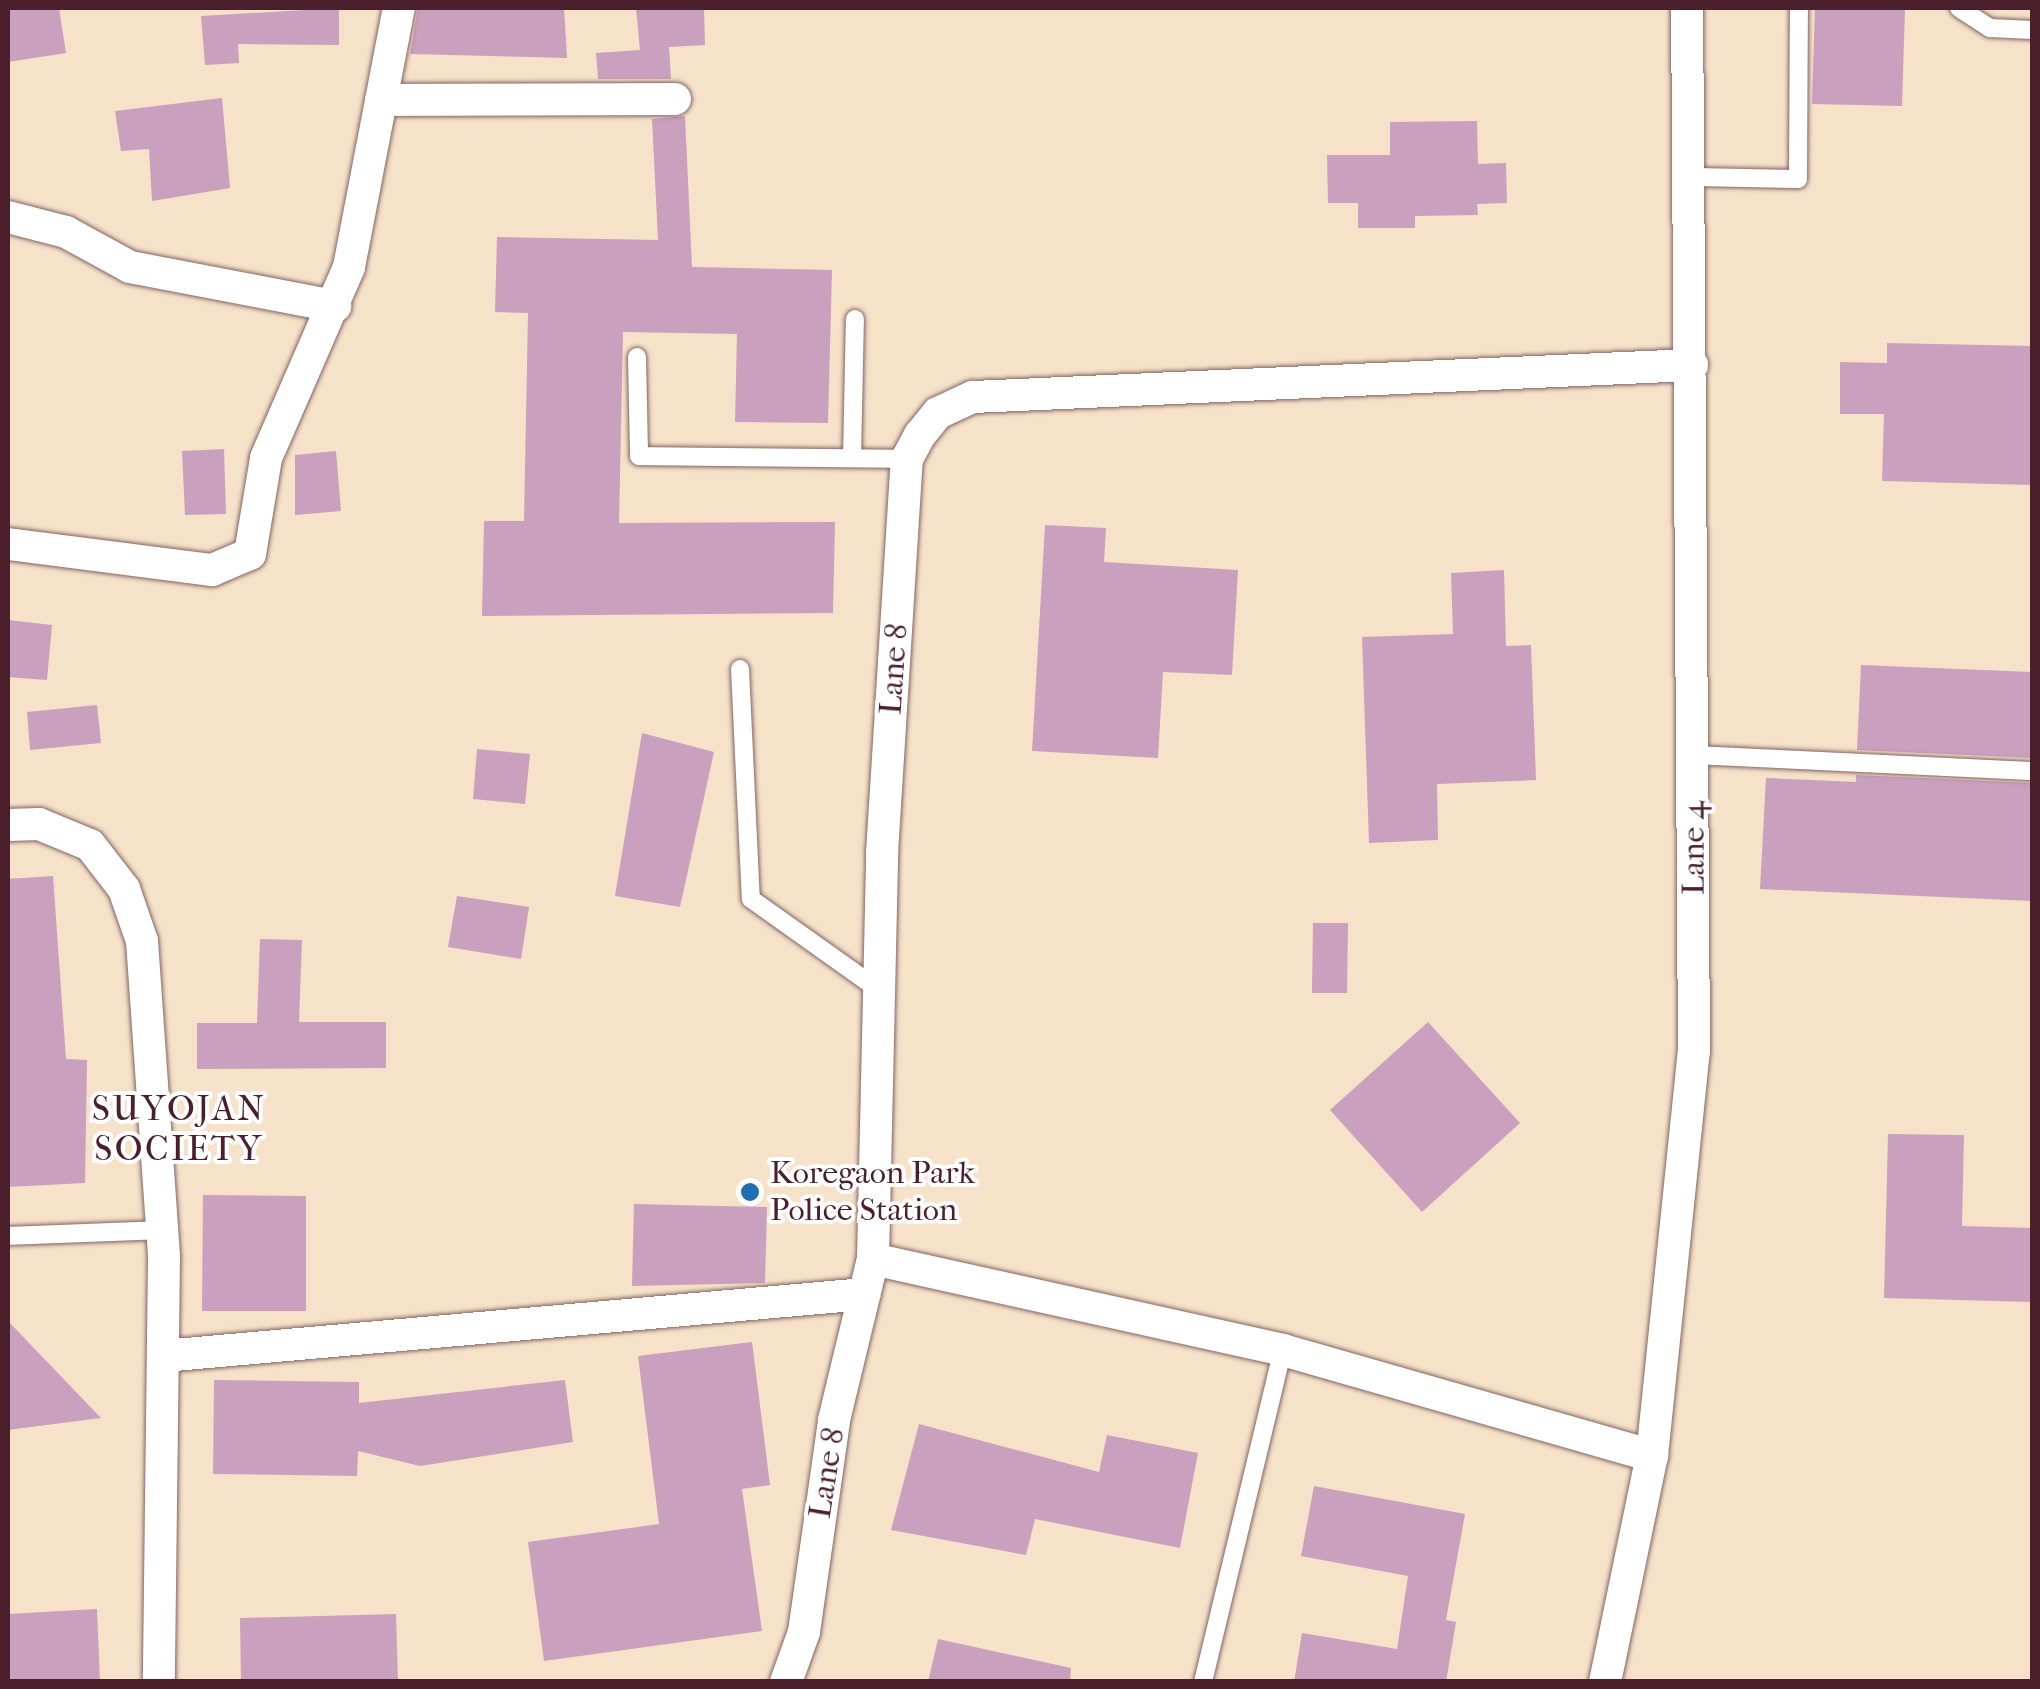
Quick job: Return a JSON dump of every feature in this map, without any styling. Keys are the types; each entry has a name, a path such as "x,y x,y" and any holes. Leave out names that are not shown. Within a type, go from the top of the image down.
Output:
{"street":[{"path":"8,544 237,567 256,543 272,442 335,306 399,8"},
{"name":"Lane 4","path":"1605,1682 1652,1456 1694,1051 1692,178 1688,8"},
{"path":"381,100 675,99"},
{"path":"8,217 66,232 130,267 335,306"},
{"path":"907,458 938,413 973,397 1692,365"},
{"name":"Lane 8","path":"786,1682 804,1632 873,1259 879,990 907,458"},
{"path":"8,824 39,824 90,844 124,889 142,941 162,1230 160,1682"},
{"path":"873,1259 1283,1350 1652,1456"},
{"path":"163,1356 864,1294"}],"lane":[{"path":"1692,178 1798,179 1799,8"},
{"path":"1960,8 1990,28 2032,30"},
{"path":"852,458 855,319"},
{"path":"637,356 639,456 907,458"},
{"path":"740,669 750,899 879,990"},
{"path":"1693,755 2032,771"},
{"path":"8,1236 162,1230"},
{"path":"1203,1682 1283,1350"}],"building":[{"path":"8,8 59,8 66,53 8,62"},
{"path":"339,8 339,45 238,44 239,63 205,65 201,16"},
{"path":"418,8 564,8 567,58 410,54"},
{"path":"636,8 704,8 705,45 669,47 671,79 598,79 596,53 640,50"},
{"path":"1815,8 1905,8 1902,106 1812,104"},
{"path":"222,98 230,188 152,201 149,149 121,151 115,111"},
{"path":"685,116 692,267 832,270 828,423 735,422 737,334 623,332 619,523 835,522 833,613 482,616 484,521 524,521 528,313 495,312 497,237 658,240 652,119"},
{"path":"1477,121 1478,164 1506,163 1507,203 1477,204 1478,215 1415,216 1415,228 1358,228 1358,203 1328,203 1327,155 1390,155 1390,122"},
{"path":"1887,343 2032,346 2032,485 1882,481 1884,414 1840,414 1840,362 1887,363"},
{"path":"224,449 226,514 185,515 182,451"},
{"path":"336,451 341,511 295,515 295,455"},
{"path":"1045,525 1106,528 1104,562 1238,570 1232,675 1163,672 1158,758 1032,751"},
{"path":"1504,570 1506,646 1531,645 1536,780 1437,784 1438,840 1369,843 1362,637 1453,634 1451,573"},
{"path":"8,620 52,625 47,680 8,677"},
{"path":"1861,665 2032,672 2032,758 1857,750"},
{"path":"97,705 101,743 30,750 27,712"},
{"path":"642,733 714,752 680,907 615,896"},
{"path":"477,749 530,754 525,804 473,799"},
{"path":"1856,775 2032,783 2032,901 1760,889 1766,778 1856,782"},
{"path":"53,876 66,1059 87,1060 85,1183 8,1187 8,879"},
{"path":"457,896 529,907 521,959 448,947"},
{"path":"1313,923 1348,923 1347,993 1312,993"},
{"path":"260,939 302,940 299,1022 386,1022 386,1068 197,1069 197,1023 257,1023"},
{"path":"1428,1022 1520,1123 1422,1212 1330,1110"},
{"path":"1888,1134 1964,1135 1962,1226 2032,1228 2032,1302 1884,1298"},
{"path":"203,1195 306,1196 306,1311 202,1311"},
{"path":"634,1204 767,1207 765,1283 632,1286"},
{"path":"8,1321 101,1418 8,1430"},
{"path":"752,1342 770,1485 742,1489 762,1631 544,1661 528,1542 659,1524 638,1356"},
{"path":"214,1380 359,1382 359,1403 565,1380 573,1442 420,1466 358,1451 357,1476 213,1474"},
{"path":"919,1424 1099,1472 1107,1435 1198,1453 1180,1548 1035,1519 1026,1555 891,1530"},
{"path":"1314,1486 1465,1514 1446,1620 1456,1622 1446,1682 1294,1682 1302,1633 1397,1649 1408,1576 1301,1556"},
{"path":"97,1609 100,1682 8,1682 8,1614"},
{"path":"396,1614 398,1682 241,1682 240,1618"},
{"path":"938,1639 1071,1668 1070,1682 928,1682"}],"place":[{"name":"Koregaon Park Police Station","path":"750,1192"}],"district":[{"name":"SUYOJAN SOCIETY","path":"179,1129"}]}
